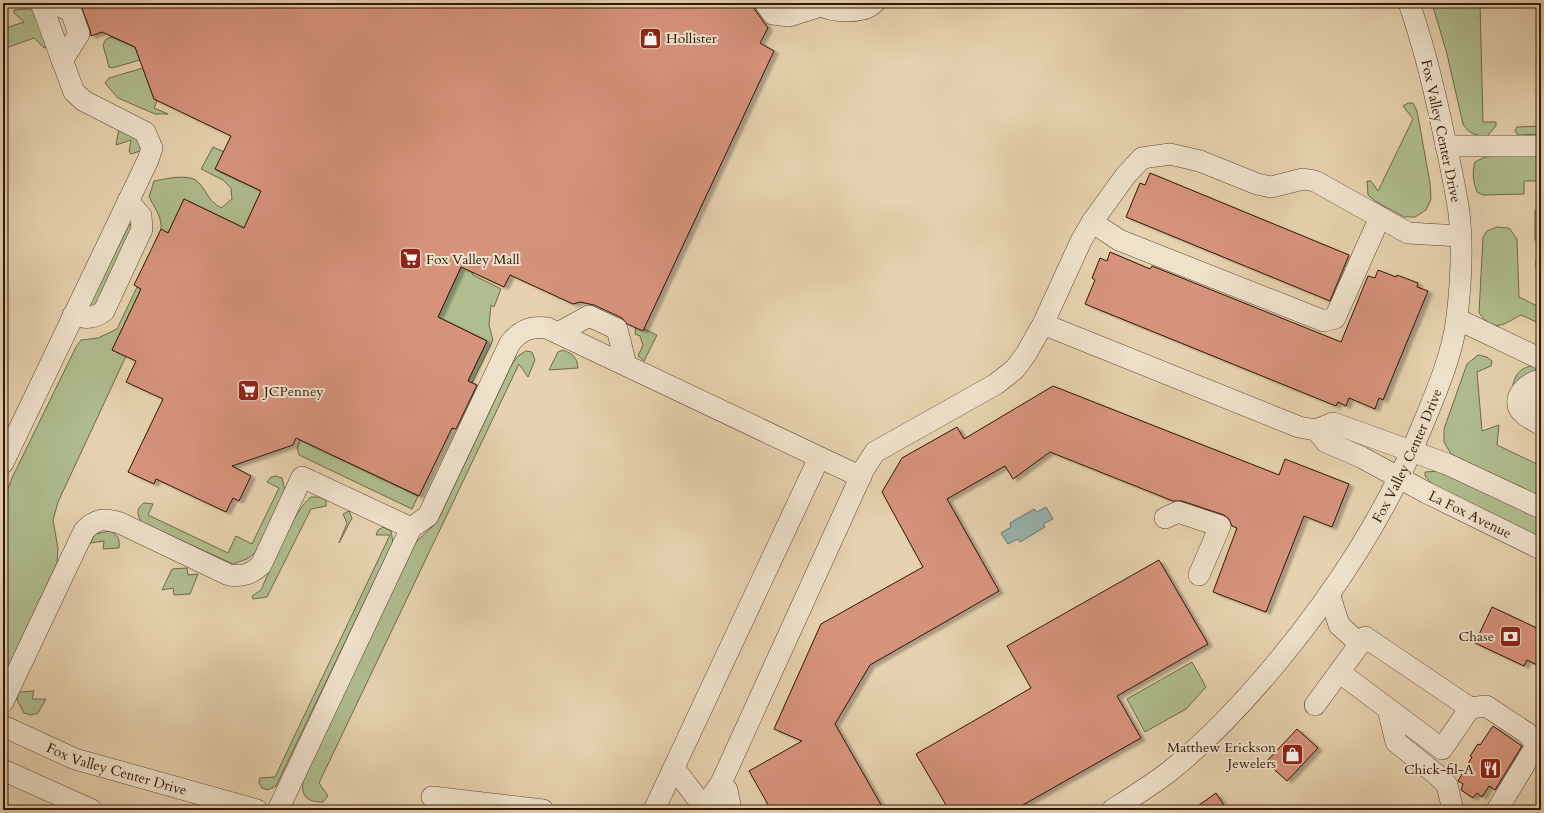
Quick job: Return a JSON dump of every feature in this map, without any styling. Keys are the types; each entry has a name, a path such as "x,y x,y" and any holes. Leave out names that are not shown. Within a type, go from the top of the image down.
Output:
{"street":[{"path":"3,463 148,160 152,148 145,132 84,101 74,92 41,3"},
{"path":"52,3 71,11 79,34 62,61"},
{"path":"765,3 773,14 789,16 819,5 837,10 864,9 874,3"},
{"name":"Fox Valley Center Drive","path":"1112,810 1169,772 1224,722 1269,672 1330,596 1357,554 1399,478 1437,390 1457,319 1461,272 1459,213 1429,68 1409,3"},
{"path":"1446,146 1541,146"},
{"path":"708,810 710,799 721,783 861,477 875,452 996,384 1015,368 1026,354 1043,324 1081,241 1092,222 1126,175 1142,158 1170,154 1200,160 1257,184 1271,187 1303,179 1316,181 1408,233 1460,236"},
{"path":"1092,222 1119,240 1324,321 1335,318 1380,217"},
{"path":"558,333 589,316 616,329 626,365"},
{"path":"1457,319 1541,359"},
{"path":"1043,324 1281,421 1299,427 1316,430 1333,422 1447,464 1541,508"},
{"path":"278,810 411,528 428,516 510,343 517,334 527,328 547,328 861,477"},
{"path":"1541,380 1527,385 1520,392 1518,404 1523,414 1541,423"},
{"path":"1541,395 1538,399 1536,413 1541,423"},
{"name":"La Fox Avenue","path":"1316,430 1326,442 1361,457 1399,478 1541,549"},
{"path":"654,810 820,458"},
{"path":"3,702 84,531 99,519 108,519 120,523 229,575 241,577 253,572 261,565 302,477 411,528"},
{"path":"1165,518 1178,512 1220,526 1199,575"},
{"path":"1330,596 1339,625 1360,644"},
{"path":"1315,705 1365,637 1470,708 1486,706 1527,732 1534,741 1534,749 1497,810"},
{"path":"1339,672 1442,749 1470,708"},
{"path":"1388,709 1396,742 1447,785 1453,810"},
{"name":"Fox Valley Center Drive","path":"3,726 75,758 257,810"},
{"path":"674,768 708,810"},
{"path":"3,770 92,810"},
{"path":"721,783 727,790 731,810"},
{"path":"432,797 543,810"}],"green space":[{"path":"1432,3 1480,3 1483,122 1496,122 1496,126 1487,136 1473,134 1463,124 1447,54"},
{"path":"28,9 34,11 47,47 44,48 34,38 3,49 3,29 24,22 14,13 14,10"},
{"path":"112,37 135,47 140,60 112,68 109,67 103,45 106,39"},
{"path":"143,68 154,99 157,101 154,108 168,114 155,114 118,98 105,83 109,78"},
{"path":"1408,103 1413,103 1417,111 1430,183 1431,199 1426,210 1415,217 1404,217 1375,201 1368,195 1367,181 1371,181 1378,191 1413,119 1403,106"},
{"path":"1541,126 1541,133 1539,134 1518,135 1515,131 1517,127"},
{"path":"119,128 137,135 141,146 140,151 131,154 129,152 131,140 116,145"},
{"path":"213,147 224,152 216,170 261,191 244,228 184,199 168,233 161,229 156,209 149,197 154,181 177,177 194,179 198,182 212,202 221,208 232,199 231,188 223,180 201,169"},
{"path":"1541,154 1541,181 1524,181 1524,194 1483,195 1477,192 1473,177 1475,162 1485,157"},
{"path":"1535,211 1541,211 1541,240 1535,240"},
{"path":"132,224 133,227 96,308 92,311 89,306 129,225"},
{"path":"1497,227 1509,228 1517,239 1519,297 1541,308 1541,324 1521,315 1504,324 1495,325 1490,323 1479,313 1483,237 1487,231"},
{"path":"1536,259 1541,259 1541,272 1536,268"},
{"path":"461,267 471,271 473,275 501,289 494,307 491,305 489,325 493,340 472,383 468,381 487,341 438,317"},
{"path":"137,287 141,289 112,350 126,356 58,502 53,520 58,548 57,563 3,678 3,502 12,478 76,347 81,340 98,338 117,329"},
{"path":"636,327 657,335 644,361 638,356 643,345 640,336 635,334"},
{"path":"563,350 574,356 577,361 578,368 549,370 558,352"},
{"path":"526,351 532,352 535,360 528,377 519,364 319,783 328,796 323,802 312,801 304,794 303,780 416,542 434,525 440,516 512,364 518,356"},
{"path":"1478,355 1487,357 1492,361 1491,366 1477,372 1482,431 1499,425 1497,445 1541,466 1541,497 1459,459 1451,454 1444,442 1444,429 1467,364"},
{"path":"1532,366 1541,368 1541,376 1511,395 1516,376 1522,369"},
{"path":"300,440 418,496 412,509 299,455 297,448"},
{"path":"1441,471 1541,518 1541,538 1436,488 1425,476 1425,472"},
{"path":"276,476 282,478 285,491 256,552 247,559 233,564 141,522 139,516 138,509 141,505 144,503 153,504 148,515 228,553 236,536 252,544 279,488 267,482 271,477"},
{"path":"311,497 320,497 326,500 326,506 311,509 267,597 253,599 252,596 261,590 290,526 304,504"},
{"path":"349,511 352,518 339,543 347,523 343,514"},
{"path":"383,527 391,531 393,542 276,786 268,790 262,788 259,783 260,778 275,777 390,535 376,535 378,530"},
{"path":"110,531 118,538 119,548 103,549 104,541 90,543 95,534"},
{"path":"187,568 188,575 198,574 190,594 174,595 173,588 162,590 172,569"},
{"path":"1192,662 1206,687 1186,709 1145,732 1127,699"},
{"path":"34,691 32,699 46,699 38,713 31,715 24,713 17,700 19,692"}],"water":[{"path":"1046,507 1053,519 1043,524 1045,527 1020,542 1018,539 1008,544 1001,533 1011,527 1010,523 1034,509 1037,512"}],"building":[{"name":"Fox Valley Mall","path":"80,3 753,3 755,10 768,28 760,43 774,51 643,331 627,324 622,318 594,305 580,302 573,304 510,275 504,287 461,267 438,317 487,341 468,381 477,385 456,429 452,428 419,496 296,438 293,445 232,466 251,476 239,501 233,498 226,512 156,479 154,484 128,472 163,399 126,382 136,361 112,350 141,289 134,285 161,229 168,233 184,199 244,228 261,191 215,169 231,136 154,99 135,47 102,32 91,36"},
{"path":"1150,173 1349,255 1330,301 1126,217 1140,183 1145,185"},
{"path":"1110,252 1150,269 1152,266 1341,342 1368,276 1375,278 1378,270 1418,283 1417,287 1428,291 1383,400 1379,398 1375,409 1349,398 1346,406 1338,402 1336,406 1085,304 1095,280 1092,278 1100,258 1107,261"},
{"path":"1053,386 1279,475 1285,459 1349,484 1332,527 1304,516 1266,612 1213,592 1237,528 1232,526 1229,519 1224,515 1182,501 1173,501 1050,452 1013,479 1005,466 947,499 999,591 870,665 835,724 884,810 771,810 749,771 802,741 774,729 821,624 923,567 882,492 902,458 957,427 964,439"},
{"path":"1159,560 1208,644 1117,696 1141,738 1014,810 949,810 916,754 1031,688 1007,646"},
{"name":"Chase","path":"1492,607 1541,630 1541,667 1527,660 1524,666 1475,643"},
{"name":"Chick-fil-A","path":"1493,726 1522,746 1495,790 1489,786 1482,797 1477,793 1473,798 1461,790 1463,784 1458,781 1472,757 1470,756 1478,744 1480,745"},
{"name":"Matthew Erickson Jewelers","path":"1297,729 1318,748 1287,781 1266,762"},
{"path":"1216,793 1227,810 1192,810"}],"place":[{"name":"Hollister","path":"651,38"},
{"name":"Fox Valley Mall","path":"411,259"},
{"name":"JCPenney","path":"249,391"},
{"name":"Chase","path":"1510,636"},
{"name":"Matthew Erickson Jewelers","path":"1292,755"},
{"name":"Chick-fil-A","path":"1490,769"}]}
